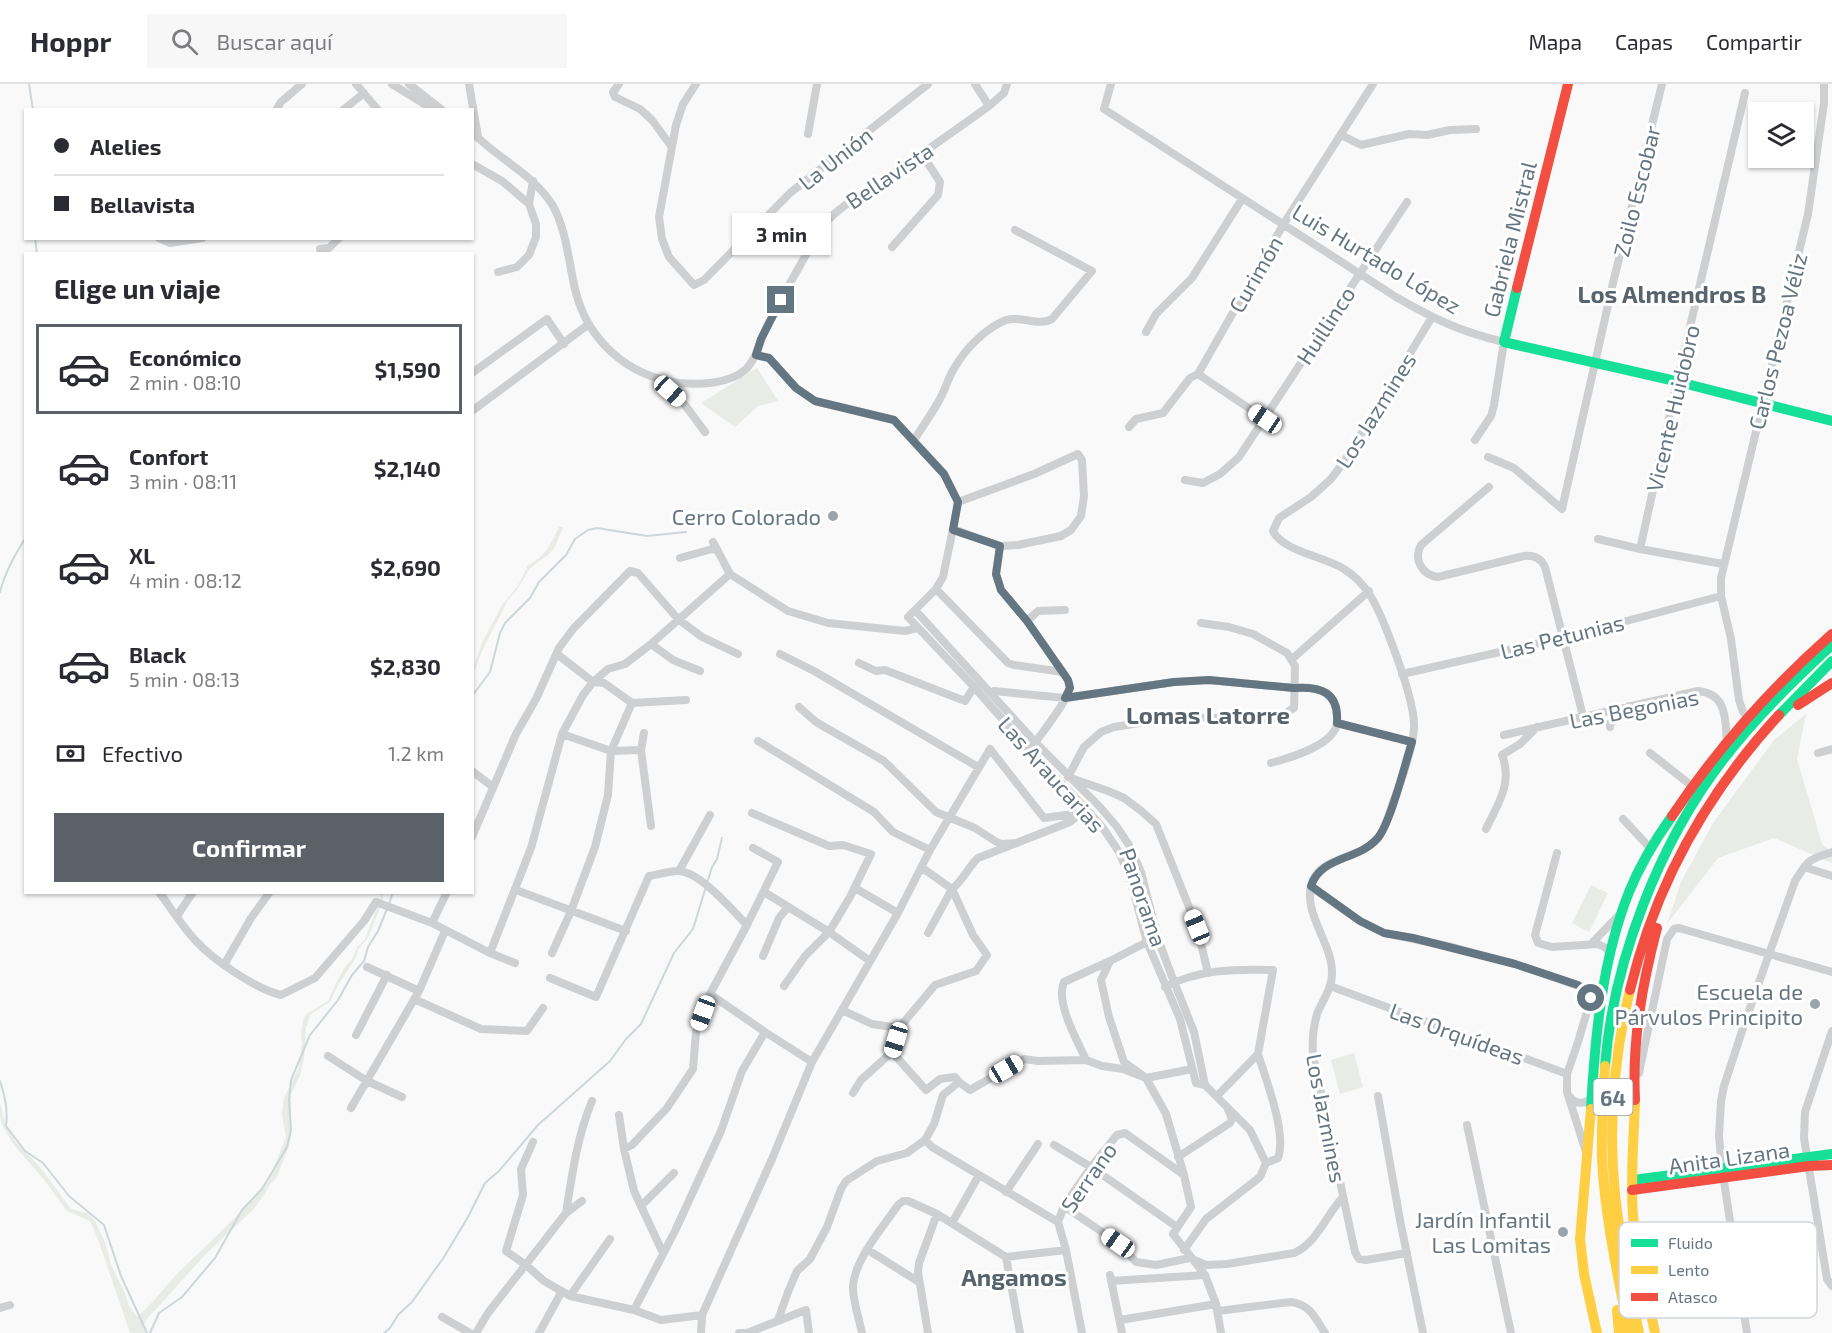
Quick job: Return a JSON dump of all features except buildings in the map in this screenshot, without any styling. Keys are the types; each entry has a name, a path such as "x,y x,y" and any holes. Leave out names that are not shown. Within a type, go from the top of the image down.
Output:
{"main road":[{"name":"Gabriela Mistral","path":"1504,342 1568,84"},
{"name":"Luis Hurtado López","path":"1504,342 1832,421"},
{"path":"1597,1333 1580,1239 1581,1213 1588,1160 1593,1066 1611,954 1621,913 1650,848 1669,816 1748,717 1786,675 1832,634"},
{"name":"64","path":"1619,1282 1611,1242 1603,1176 1601,1131 1608,1036 1631,942 1649,892 1672,843 1704,786 1734,746 1779,695 1832,645"},
{"name":"64","path":"1619,1223 1615,1198 1612,1142 1613,1092 1622,1025 1634,970 1651,922 1688,839 1721,787 1755,742 1832,661"},
{"path":"1755,742 1801,703 1832,683"},
{"path":"1635,1222 1632,1185 1635,1100 1633,1059 1636,1027 1654,938 1673,869"},
{"name":"Anita Lizana","path":"1632,1185 1808,1161 1832,1154"},
{"name":"Anita Lizana","path":"1808,1161 1832,1165"},
{"path":"1611,1242 1619,1333"},
{"name":"64","path":"1626,1318 1629,1333"},
{"name":"64","path":"1636,1318 1639,1333"},
{"path":"1652,1318 1655,1333"}],"street":[{"path":"277,108 302,84"},
{"path":"356,84 376,108"},
{"path":"392,84 431,108"},
{"path":"409,84 439,108"},
{"path":"469,84 472,108"},
{"path":"619,84 614,92 615,97 640,109 652,120 671,146"},
{"path":"671,146 683,104 696,84"},
{"path":"808,134 817,84"},
{"path":"914,84 926,85"},
{"path":"975,84 989,106"},
{"name":"Bellavista","path":"756,355 770,320 828,218 989,106 1004,93 1007,84"},
{"name":"Luis Hurtado López","path":"1111,84 1104,110 1358,274 1432,317 1455,328 1504,342"},
{"name":"Curimón","path":"1129,427 1136,419 1163,413 1190,378 1198,374 1283,225 1373,84"},
{"name":"Zoilo Escobar","path":"1488,457 1514,468 1562,510 1662,84"},
{"name":"Carlos Pezoa Véliz","path":"1748,717 1743,712 1739,700 1720,578 1808,214 1824,103 1824,84"},
{"name":"La Unión","path":"671,146 659,217 662,239 669,257 694,285 704,280 790,193 926,85"},
{"path":"345,108 364,93"},
{"name":"Vicente Huidobro","path":"1640,549 1746,93"},
{"path":"1341,135 1361,145 1409,134 1427,135 1450,130 1476,129"},
{"path":"475,135 533,181 553,206 565,240 582,312 607,347 624,363 666,381 688,384 732,378 744,370 756,355 769,358 804,395 815,401 894,420 914,440 944,474 958,502 943,577 936,589 915,610"},
{"path":"892,247 938,195 940,182 922,154"},
{"path":"474,165 502,181 529,204"},
{"path":"498,272 517,267 529,255 536,237 536,224 529,204 533,181"},
{"path":"1146,332 1156,314 1192,278 1242,199"},
{"name":"Huillinco","path":"1185,480 1203,483 1220,474 1239,457 1407,202"},
{"path":"914,440 941,396 954,368 970,347 985,334 1010,319 1019,318 1038,322 1052,319 1092,271 1015,230"},
{"path":"163,240 170,243 189,240"},
{"path":"320,249 328,248 337,240"},
{"name":"Los Jazmines","path":"1407,1253 1366,1260 1359,1259 1355,1252 1313,1055 1314,1027 1317,1014 1330,986 1332,972 1330,959 1311,906 1311,886 1318,871 1360,852 1379,837 1412,742 1413,712 1387,632 1369,591 1344,568 1280,540 1276,536 1274,526 1279,518 1331,479 1346,459 1432,317"},
{"path":"474,372 547,319 564,344"},
{"path":"474,409 589,324"},
{"name":"Gabriela Mistral","path":"1475,440 1491,416 1504,342"},
{"path":"1198,374 1265,419"},
{"path":"655,377 685,405 705,432"},
{"path":"953,530 1000,546 1018,545 1061,536 1071,530 1081,516 1084,496 1082,460 1078,454 1034,474 958,502"},
{"path":"1489,487 1421,545 1418,557 1422,568 1428,574 1438,577 1524,556 1539,559 1545,567 1583,716"},
{"path":"1598,539 1723,564"},
{"path":"680,558 712,549 715,546 730,574 788,611 828,623 905,631 917,628"},
{"path":"1000,546 996,567 1001,590 1027,621 1063,672 1070,688 1029,749"},
{"path":"474,832 516,734 536,699 557,654 573,629 630,571 638,573 678,619 702,637 738,654"},
{"path":"490,953 531,848 562,734 583,695 592,682 608,669 625,664 651,644 730,574"},
{"path":"936,589 1008,663 1014,666 1063,672"},
{"path":"1292,659 1369,591"},
{"name":"Las Petunias","path":"1402,674 1562,638 1721,596"},
{"name":"Las Araucarias","path":"915,610 908,617 917,628 1102,828 1119,852 1130,878 1147,942 1180,1019 1196,1083 1206,1085"},
{"name":"Panorama","path":"915,610 1035,742 1100,807 1117,826 1129,845 1140,872 1158,939 1194,1032 1206,1085"},
{"path":"1027,621 1038,612 1065,610"},
{"path":"1201,623 1240,629 1287,653 1295,666 1294,708 1275,719 1178,717 1114,727 1101,732 1084,747 1068,777 1124,798 1156,824 1197,927 1208,973"},
{"path":"651,644 673,660 700,671"},
{"path":"557,654 592,682 604,682 632,703 687,700"},
{"path":"780,654 814,671 978,767"},
{"path":"859,663 876,671 885,670 965,701 974,687"},
{"path":"991,694 994,691 1065,698 1174,682 1209,680 1316,688 1332,697 1337,712 1335,731 1321,743 1271,763"},
{"name":"Las Begonias","path":"1504,735 1629,706 1706,692 1719,700 1722,706 1727,743"},
{"path":"552,953 571,911 595,847 608,795 611,751 632,703"},
{"path":"1610,727 1610,723 1629,711 1629,706"},
{"path":"799,707 816,722 884,761 936,812 975,828 995,842 1017,843"},
{"path":"1337,723 1412,742"},
{"path":"1486,829 1506,788 1506,765 1502,755 1520,744 1538,727"},
{"path":"645,733 641,750 651,826"},
{"path":"562,734 611,751 641,750"},
{"path":"758,741 874,812 893,832 930,850"},
{"path":"701,1333 702,1315 772,1159 812,1062 898,913 930,850 990,749 1044,818 1084,811"},
{"path":"1818,753 1832,749"},
{"path":"1650,753 1692,786"},
{"path":"474,773 493,787"},
{"path":"928,933 952,889 958,885 978,858 1070,822 1084,811"},
{"path":"752,813 829,846 843,845 871,854 855,888 829,932 805,956 784,986"},
{"path":"679,871 710,815"},
{"path":"1623,819 1650,848"},
{"path":"624,1149 632,1145 667,1108 693,1069 696,1032 710,994 778,862 753,848"},
{"path":"1730,1222 1719,1136 1722,1094 1768,955 1796,881 1812,858 1832,852"},
{"path":"1557,854 1535,935 1539,943 1552,947 1592,943 1621,913"},
{"path":"853,1093 861,1080 892,1052 899,1028 934,985 976,970 987,955 973,935 952,889 921,867"},
{"path":"1804,867 1832,876"},
{"path":"550,978 596,997 649,876 679,871 692,874 747,925"},
{"path":"1311,886 1365,924 1384,933 1413,938 1515,964 1584,988 1589,992 1591,998 1567,1074 1567,1092 1588,1160"},
{"path":"855,888 898,913"},
{"path":"516,890 626,931"},
{"path":"764,892 829,932 870,961"},
{"path":"160,894 196,941 224,965 270,993 280,995 315,978 364,921 376,902 432,923 445,932 515,963"},
{"path":"177,916 192,894"},
{"path":"224,965 251,918 269,894"},
{"path":"432,923 446,894"},
{"path":"762,956 779,918 788,907"},
{"path":"1635,1100 1667,939 1674,929 1679,928 1832,972"},
{"path":"351,1108 419,991 445,932"},
{"path":"1086,1060 1063,1007 1061,990 1064,982 1147,942"},
{"path":"1592,943 1606,948 1611,954"},
{"path":"1110,961 1101,980 1109,1017 1124,1062 1146,1078 1166,1114 1184,1175 1191,1207 1173,1234 1204,1275 1217,1307 1221,1333"},
{"path":"368,967 419,991"},
{"path":"1165,987 1175,982 1231,969 1273,970 1258,1054 1276,1113 1281,1150 1278,1158 1266,1163 1260,1177 1206,1219 1184,1250"},
{"path":"356,1035 387,975"},
{"name":"Las Orquídeas","path":"1330,986 1567,1074"},
{"path":"710,994 812,1062"},
{"path":"414,999 481,1029 527,1031 543,1008"},
{"path":"842,1011 872,1024 899,1028"},
{"path":"1832,1031 1805,1112 1804,1138 1827,1279 1832,1286"},
{"path":"634,1310 675,1231 721,1131 742,1071 765,1032"},
{"path":"892,1052 926,1090 940,1079 955,1077 970,1090 1024,1059 1086,1060 1102,1066 1123,1069 1146,1078 1192,1069"},
{"path":"1217,1096 1258,1054"},
{"path":"328,1056 367,1081 402,1097"},
{"path":"778,1320 797,1271 810,1259 827,1227 846,1181 878,1161 907,1153 925,1140 934,1124 943,1095 959,1082"},
{"path":"1206,1085 1250,1130 1266,1163"},
{"path":"1567,1092 1570,1099 1576,1102 1591,1099"},
{"path":"1378,1096 1423,1333"},
{"path":"566,1213 573,1165 585,1118 592,1101"},
{"path":"1178,1157 1230,1123 1232,1119 1226,1106"},
{"path":"619,1115 634,1191 663,1253"},
{"path":"1467,1125 1511,1333"},
{"name":"Serrano","path":"1082,1333 1066,1250 1058,1222 1064,1206 1117,1135 1125,1133 1184,1175"},
{"path":"925,1140 932,1147 1058,1222"},
{"path":"533,1142 521,1169 523,1195 506,1251 544,1281 566,1293 634,1310 661,1320 702,1315"},
{"path":"1006,1192 1038,1144"},
{"path":"1054,1145 1091,1167 1177,1227"},
{"path":"641,1206 674,1173"},
{"path":"952,1223 979,1175"},
{"path":"1064,1206 1118,1243 1136,1262 1156,1265 1190,1258 1206,1265 1227,1264 1302,1250 1343,1197"},
{"path":"476,1333 488,1313 566,1213 582,1201"},
{"path":"861,1333 853,1288 855,1273 867,1250 903,1201 937,1214 1006,1257 1066,1250"},
{"path":"928,1333 918,1272 919,1263 937,1214"},
{"path":"539,1333 566,1293 610,1239"},
{"path":"867,1250 919,1282"},
{"path":"1006,1257 1020,1333"},
{"path":"1122,1333 1110,1278 1204,1275"},
{"path":"1120,1320 1217,1307 1291,1302 1301,1303 1309,1309 1325,1333"},
{"path":"0,1308 10,1305"},
{"path":"739,1333 747,1333 806,1310 809,1333"},
{"path":"702,1315 705,1333"},
{"path":"442,1317 470,1333"},
{"path":"1745,1318 1747,1333"}],"shaded area":[{"path":"757,368 778,401 758,406 735,427 701,403"},
{"path":"559,527 563,527 555,547 530,568 517,590 508,600 474,669 481,645 502,605 518,586 528,565 539,558"},
{"path":"1806,714 1797,759 1822,844 1832,852 1832,863 1774,838 1718,858 1667,924 1681,882 1713,823 1774,740"},
{"path":"1591,885 1608,893 1589,932 1572,923"},
{"path":"380,894 383,894 383,900 368,938 359,948 331,1001 310,1015 306,1028 300,1076 291,1094 289,1146 277,1177 253,1210 204,1256 148,1317 143,1326 146,1333 130,1333 90,1221 67,1211 14,1145 2,1125 0,1103 5,1122 15,1141 41,1168 71,1209 87,1213 95,1221 106,1244 111,1265 129,1306 137,1317 268,1182 286,1137 282,1115 284,1098 299,1067 303,1021 306,1014 328,1001 345,967 365,939 381,901"},
{"path":"1354,1053 1363,1087 1340,1094 1331,1060"}],"waterway":[{"path":"29,84 33,108"},
{"path":"35,240 37,252"},
{"path":"474,693 490,672 500,633 505,623 530,598 539,582 566,555 575,539 588,530 597,528 647,536 686,532"},
{"path":"0,592 14,557 24,540"},
{"path":"384,1333 412,1302 444,1257 485,1183 499,1171 538,1125 610,1061 626,1039 641,1024 674,953 693,929 722,838"},
{"path":"389,904 392,894"},
{"path":"150,1333 159,1313 182,1297 215,1258 242,1210 262,1189 287,1147 291,1130 289,1100 291,1080 310,1035 338,1000 352,975 364,961 368,947 387,909"},
{"path":"0,1081 6,1103 6,1126 25,1151 43,1163 69,1196 104,1225 121,1276 147,1333"}],"traffic: fast":[{"path":"1517,288 1504,342 1671,380 1832,421"},
{"path":"1605,1066 1610,1026 1629,945 1643,905 1679,828 1700,793 1735,744 1775,700 1832,645"},
{"path":"1779,715 1832,661"},
{"path":"1591,1109 1601,999 1612,944 1633,882 1648,853 1672,816"},
{"path":"1633,1180 1832,1154"}],"traffic: slow":[{"path":"1619,1224 1613,1168 1612,1117 1616,1066 1630,990"},
{"path":"1605,1066 1602,1159 1612,1247 1619,1282"},
{"path":"1633,1222 1632,1172 1635,1100"},
{"path":"1591,1109 1580,1239 1584,1274 1597,1333"},
{"path":"1617,1310 1619,1333"},
{"path":"1626,1318 1629,1333"},
{"path":"1636,1318 1639,1333"},
{"path":"1652,1318 1655,1333"}],"traffic: jam":[{"path":"1517,288 1568,84"},
{"path":"1672,816 1746,720 1788,675 1832,634"},
{"path":"1798,705 1832,683"},
{"path":"1630,990 1654,914 1687,843 1729,776 1779,715"},
{"path":"1635,1100 1635,1056 1639,1013 1657,928"},
{"path":"1632,1190 1809,1166 1832,1165"}],"place":[{"name":"Cerro Colorado","path":"833,516"},
{"name":"Escuela de Párvulos Principito","path":"1815,1004"},
{"name":"Jardín Infantil Las Lomitas","path":"1563,1232"}],"district":[{"name":"Los Almendros B","path":"1672,293"},
{"name":"Lomas Latorre","path":"1208,714"},
{"name":"Angamos","path":"1014,1276"}],"route":[{"path":"781,300 761,339 756,355 769,358 796,388 815,401 894,420 914,440 944,474 958,502 953,530 1000,546 996,567 998,583 1068,680 1070,688 1065,698 1174,682 1209,680 1316,688 1332,697 1337,712 1337,723 1412,742 1379,837 1360,852 1318,871 1311,886 1360,921 1384,933 1452,947 1515,964 1578,985 1589,992 1591,998"}]}
